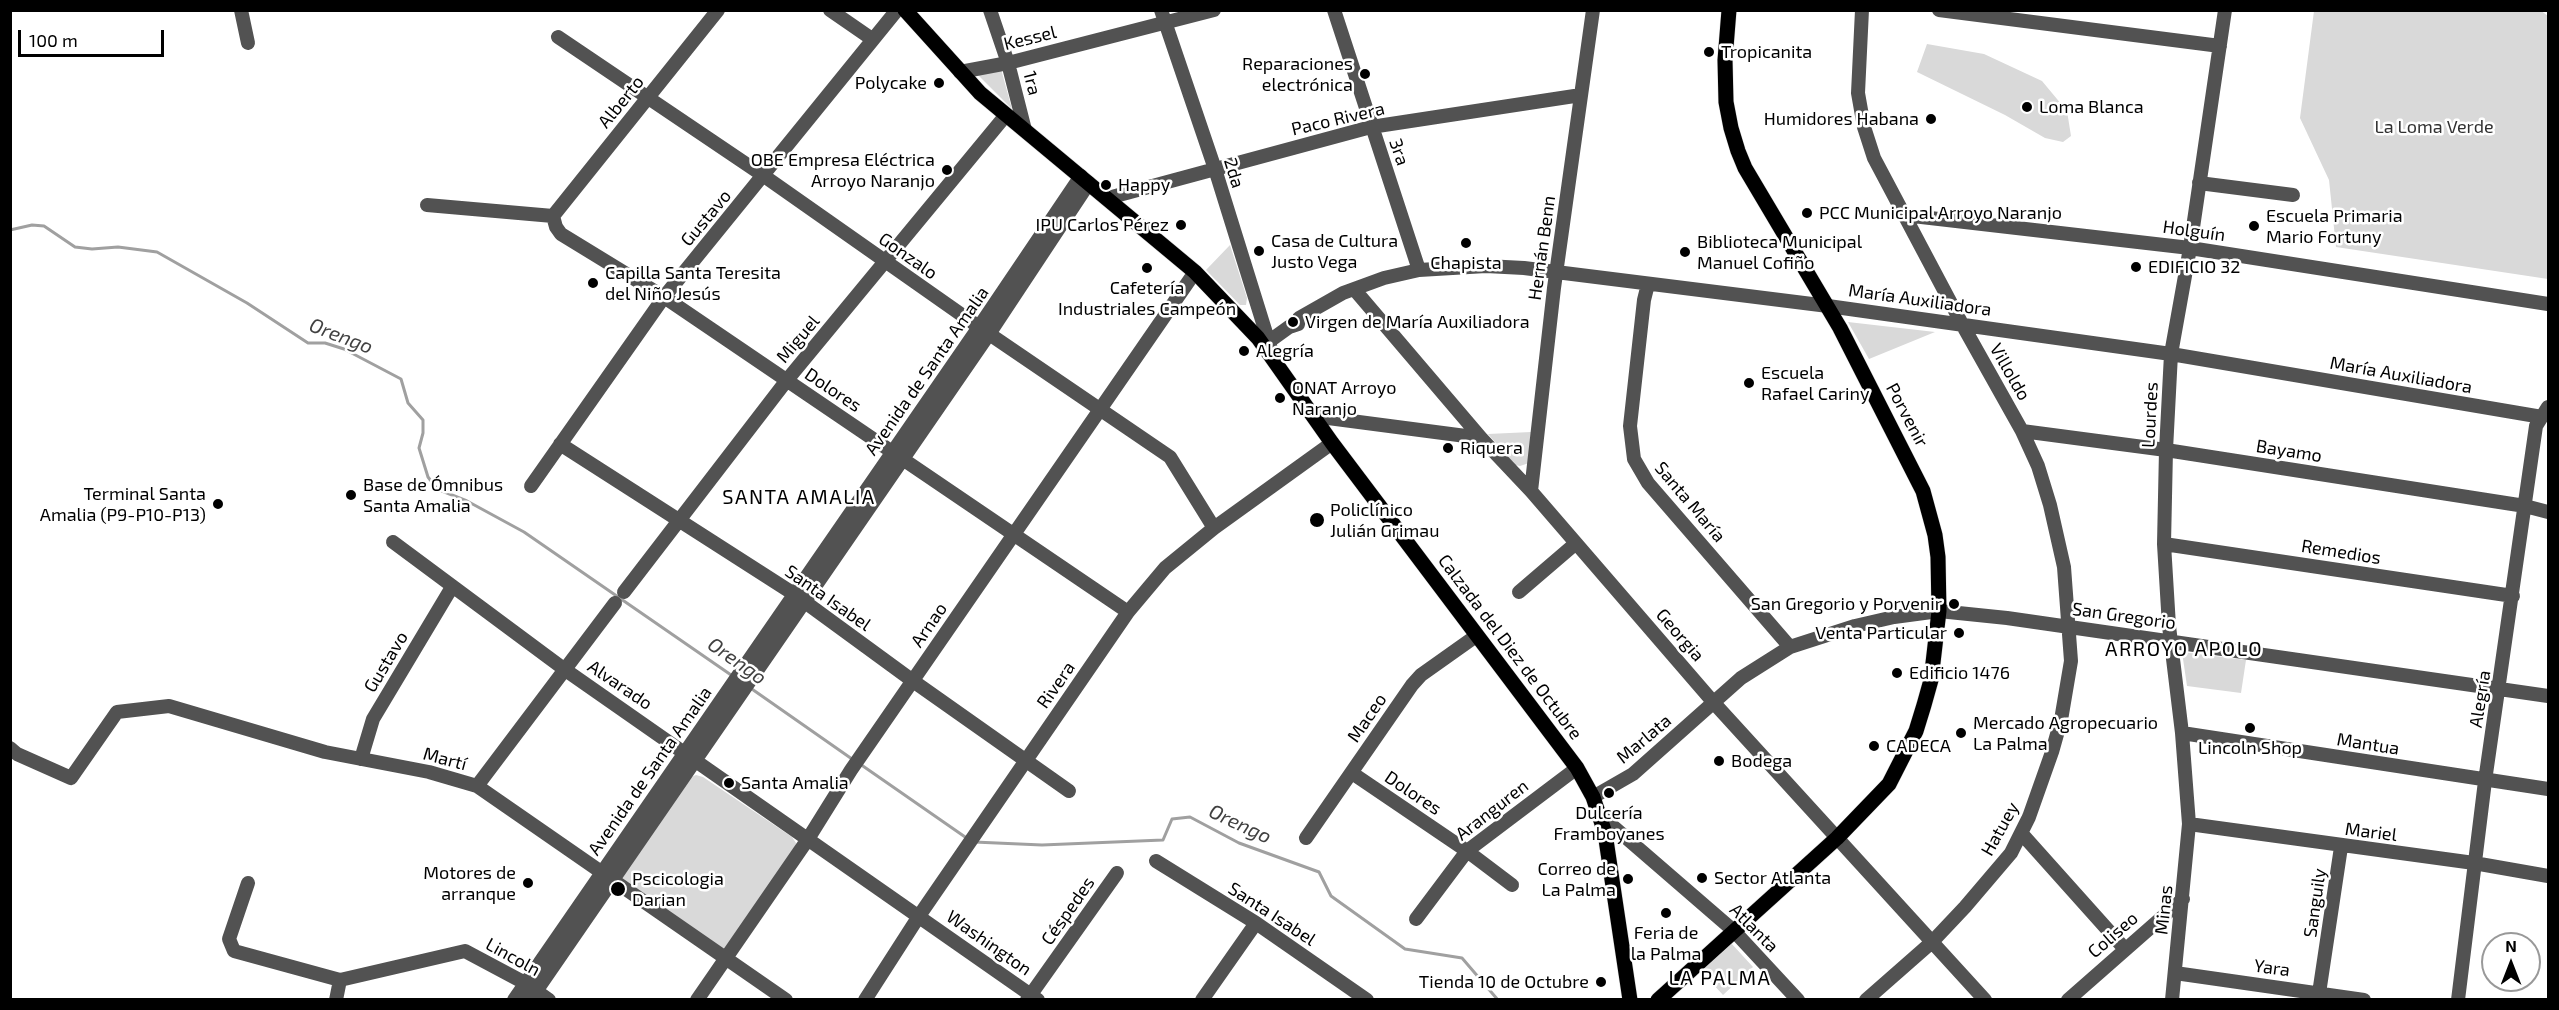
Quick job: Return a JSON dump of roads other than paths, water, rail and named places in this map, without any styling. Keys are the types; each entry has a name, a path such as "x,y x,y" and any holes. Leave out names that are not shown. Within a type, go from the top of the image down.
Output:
{"main road":[{"name":"Calzada del Diez de Octubre","path":"905,10 960,72 1006,115 1195,272 1234,312 1263,336 1276,362 1332,443 1577,768 1593,797 1609,854 1630,999"},
{"name":"Porvenir","path":"1658,999 1837,838 1889,784 1916,731 1931,680 1939,611 1938,557 1935,535 1923,490 1828,306 1745,168 1734,140 1726,93 1725,60 1729,10"}],"street":[{"path":"241,10 248,43"},
{"name":"Alberto","path":"553,216 718,10"},
{"path":"830,10 872,39"},
{"name":"Gustavo","path":"531,486 664,297 897,10"},
{"name":"1ra","path":"990,10 1008,63 1025,130"},
{"name":"Kessel","path":"960,72 1008,63 1163,16 1214,10"},
{"name":"3ra","path":"1334,10 1419,270"},
{"name":"Hernán Benn","path":"1531,491 1556,272 1593,10"},
{"name":"Villoldo","path":"1862,10 1858,93 1864,127 1874,158 1962,324 2022,430 2038,466 2064,567 2069,626"},
{"path":"1939,10 2220,46"},
{"name":"Lourdes","path":"2189,824 2182,733 2170,640 2164,544 2166,450 2171,354 2190,248 2225,10"},
{"name":"2da","path":"1163,16 1215,169 1263,336"},
{"name":"Gonzalo","path":"558,37 764,176 886,263 1170,457 1214,528"},
{"name":"Paco Rivera","path":"1108,198 1371,127 1581,95"},
{"name":"Miguel","path":"624,591 787,380 1006,115"},
{"name":"Avenida de Santa Amalia","path":"514,999 530,991 1085,180"},
{"path":"2199,183 2294,195"},
{"path":"426,206 553,216"},
{"name":"Holguín","path":"1904,214 2190,248 2548,303"},
{"name":"Dolores","path":"553,216 561,234 664,297 1128,612"},
{"name":"María Auxiliadora","path":"1263,336 1293,316 1299,318 1354,289 1384,278 1419,270 1486,266 1556,272 1962,324 2545,412"},
{"name":"Arnao","path":"697,999 808,839 851,770 1195,272"},
{"name":"Santa María","path":"1648,284 1644,300 1630,426 1634,459 1648,483 1790,647"},
{"name":"Georgia","path":"1354,289 1481,438 1531,491 1714,703 1985,999"},
{"name":"María Auxiliadora","path":"1263,336 1298,324 1299,318"},
{"name":"Alegría","path":"2458,999 2484,781 2500,689 2536,426 2545,412"},
{"path":"1313,416 1481,438"},
{"name":"Bayamo","path":"2022,430 2166,450 2525,506 2548,512"},
{"name":"Rivera","path":"865,999 919,916 1128,612 1164,568 1214,528 1332,443"},
{"name":"Santa Isabel","path":"560,444 799,598 1069,791"},
{"name":"Alvarado","path":"393,542 564,669 919,916"},
{"path":"1519,592 1575,544"},
{"name":"Remedios","path":"2164,544 2513,596"},
{"name":"Gustavo","path":"361,759 373,720 452,587"},
{"path":"477,786 615,603"},
{"name":"San Gregorio","path":"1714,703 1741,678 1790,647 1855,626 1894,617 1939,611 2170,640 2548,696"},
{"name":"Hatuey","path":"1866,999 1932,942 2000,867 2022,834 2040,788 2061,720 2071,661 2069,626"},
{"name":"Maceo","path":"1306,838 1416,680 1476,636"},
{"name":"Marlata","path":"1593,797 1633,774 1714,703"},
{"name":"Martí","path":"10,748 16,754 71,778 117,712 169,706 325,752 429,772 477,786 786,999"},
{"name":"Mantua","path":"2182,733 2548,789"},
{"name":"Aranguren","path":"1416,919 1467,850 1577,768"},
{"name":"Dolores","path":"1352,772 1467,850 1512,885"},
{"name":"Atlanta","path":"1600,816 1734,931 1798,999"},
{"name":"Mariel","path":"2189,824 2341,847 2474,863 2548,876"},
{"name":"Minas","path":"2172,999 2189,824"},
{"path":"2022,834 2124,948"},
{"name":"Sanguily","path":"2319,996 2341,847"},
{"name":"Santa Isabel","path":"1156,861 1256,923 1367,999"},
{"name":"Céspedes","path":"1032,998 1117,873"},
{"path":"248,883 229,939 234,951 340,980 336,999"},
{"name":"Coliseo","path":"2068,999 2183,899"},
{"name":"Washington","path":"919,916 1032,998"},
{"path":"1202,999 1256,923"},
{"name":"Lincoln","path":"340,980 465,951 530,991 549,999"},
{"name":"Yara","path":"2175,973 2319,996 2364,999"}],"waterway":[{"name":"Orengo","path":"10,230 32,225 44,226 75,247 92,249 118,247 157,252 247,303 308,343 325,343 344,349 401,379 408,403 423,420 423,433 419,448 428,477 437,489 467,501 524,532 734,677"},
{"name":"Orengo","path":"749,687 852,759"},
{"name":"Orengo","path":"860,764 968,839"},
{"name":"Orengo","path":"974,842 1042,845 1163,840 1172,819 1190,817 1239,843 1319,872 1331,896 1405,949 1462,958 1498,1000"}],"place":[{"name":"Tropicanita","path":"1709,52"},
{"name":"Reparaciones electrónica","path":"1365,74"},
{"name":"Polycake","path":"939,83"},
{"name":"Loma Blanca","path":"2027,107"},
{"name":"Humidores Habana","path":"1931,119"},
{"name":"OBE Empresa Eléctrica Arroyo Naranjo","path":"947,170"},
{"name":"Happy","path":"1106,185"},
{"name":"PCC Municipal Arroyo Naranjo","path":"1807,213"},
{"name":"IPU Carlos Pérez","path":"1181,225"},
{"name":"Escuela Primaria Mario Fortuny","path":"2254,226"},
{"name":"Chapista","path":"1466,243"},
{"name":"Casa de Cultura Justo Vega","path":"1259,251"},
{"name":"Biblioteca Municipal Manuel Cofiño","path":"1685,252"},
{"name":"EDIFICIO 32","path":"2136,267"},
{"name":"Cafetería Industriales Campeón","path":"1147,268"},
{"name":"Capilla Santa Teresita del Niño Jesús","path":"593,283"},
{"name":"Virgen de María Auxiliadora","path":"1293,322"},
{"name":"Alegría","path":"1244,351"},
{"name":"Escuela Rafael Cariny","path":"1749,383"},
{"name":"ONAT Arroyo Naranjo","path":"1280,398"},
{"name":"Riquera","path":"1448,448"},
{"name":"Base de Ómnibus Santa Amalia","path":"351,495"},
{"name":"Terminal Santa Amalia (P9-P10-P13)","path":"218,504"},
{"name":"Policlínico Julián Grimau","path":"1317,520"},
{"name":"San Gregorio y Porvenir","path":"1954,604"},
{"name":"Venta Particular","path":"1959,633"},
{"name":"Edificio 1476","path":"1897,673"},
{"name":"Lincoln Shop","path":"2250,728"},
{"name":"Mercado Agropecuario La Palma","path":"1961,733"},
{"name":"CADECA","path":"1874,746"},
{"name":"Bodega","path":"1719,761"},
{"name":"Santa Amalia","path":"729,783"},
{"name":"Dulcería Framboyanes","path":"1609,793"},
{"name":"Sector Atlanta","path":"1702,878"},
{"name":"Correo de La Palma","path":"1628,879"},
{"name":"Motores de arranque","path":"528,883"},
{"name":"Pscicologia Darian","path":"618,889"},
{"name":"Feria de la Palma","path":"1666,913"},
{"name":"Tienda 10 de Octubre","path":"1601,982"}],"district":[{"name":"SANTA AMALIA","path":"799,497"},
{"name":"ARROYO APOLO","path":"2184,649"},
{"name":"LA PALMA","path":"1720,978"}],"park label":[{"name":"La Loma Verde","path":"2434,127"}]}
